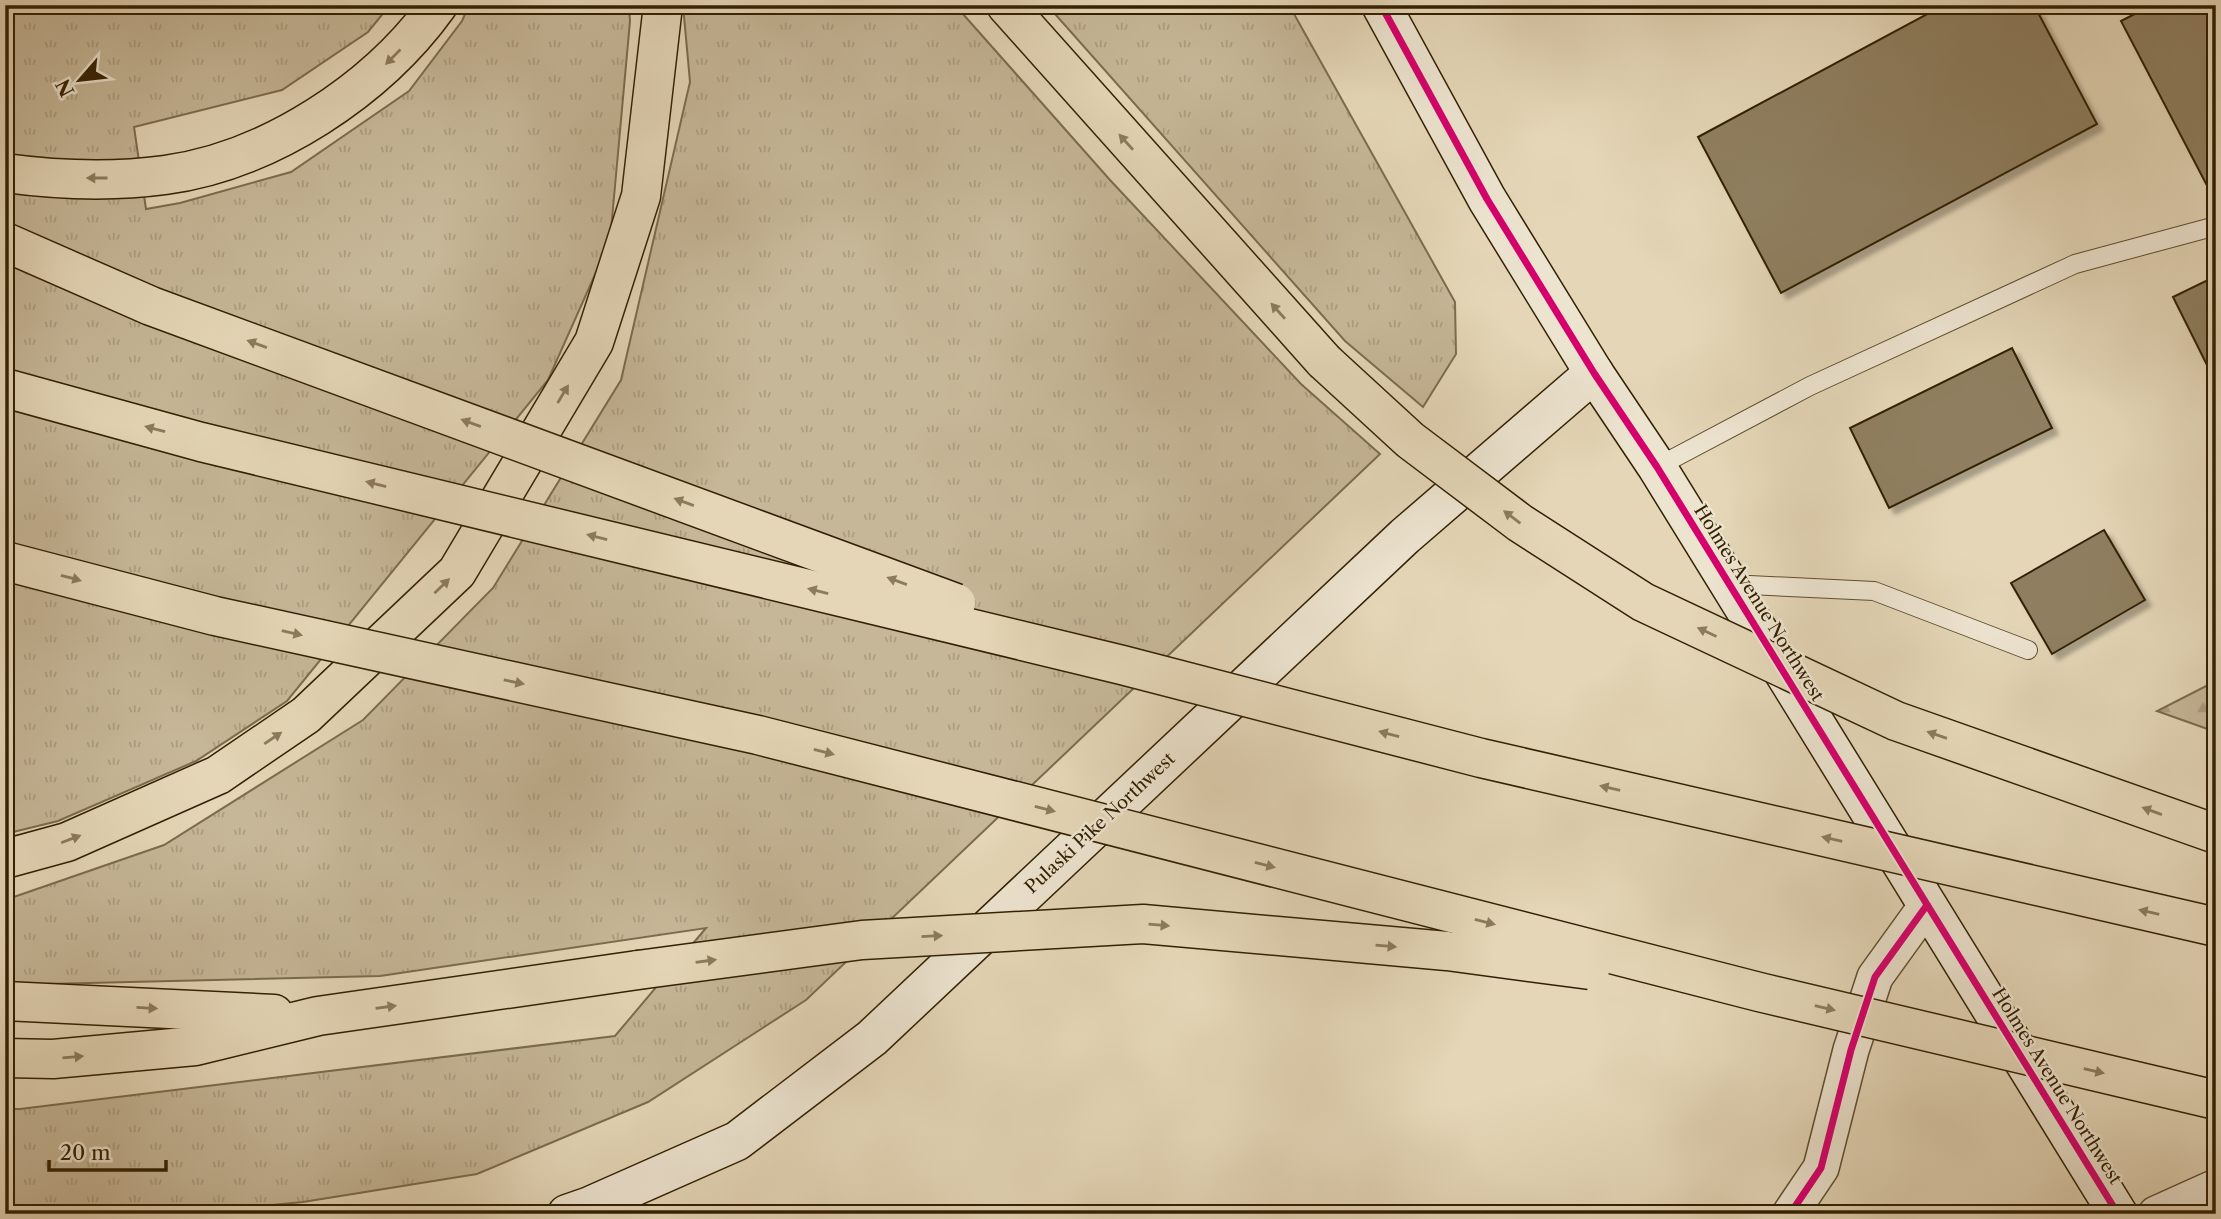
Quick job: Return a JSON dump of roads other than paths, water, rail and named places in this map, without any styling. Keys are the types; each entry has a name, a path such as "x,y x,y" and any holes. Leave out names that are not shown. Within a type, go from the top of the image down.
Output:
{"highway":[{"path":"5,173 69,178 166,175 215,163 264,145 310,122 352,93 391,60 438,5"},
{"path":"5,859 67,842 218,775 306,715 457,572 594,342 641,196 663,5"},
{"path":"1006,5 1324,362 1410,440 1520,523 1643,602 1896,720 2216,834"},
{"path":"5,242 151,306 1122,665"},
{"path":"5,388 201,442 1122,665 1481,758 2216,927"},
{"path":"5,561 215,616 758,735 1759,992 2216,1100"},
{"path":"5,1058 53,1059 195,1046 318,1017 862,940 1143,924 1447,951 1759,992"},
{"path":"5,1001 318,1017"}],"main road":[{"name":"Holmes Avenue Northwest","path":"1381,5 1487,199 1594,373 1657,467 2118,1214"},
{"name":"Pulaski Pike Northwest","path":"567,1214 737,1141 872,1038 1405,536 1594,373"}],"street":[{"path":"1790,1214 1821,1168 1851,1050 1875,977 1927,905"},
{"path":"2157,1214 2216,1187"}],"lane":[{"path":"1657,467 1810,386 2076,264 2216,226"},
{"path":"1729,584 1874,591 2028,650"}]}
